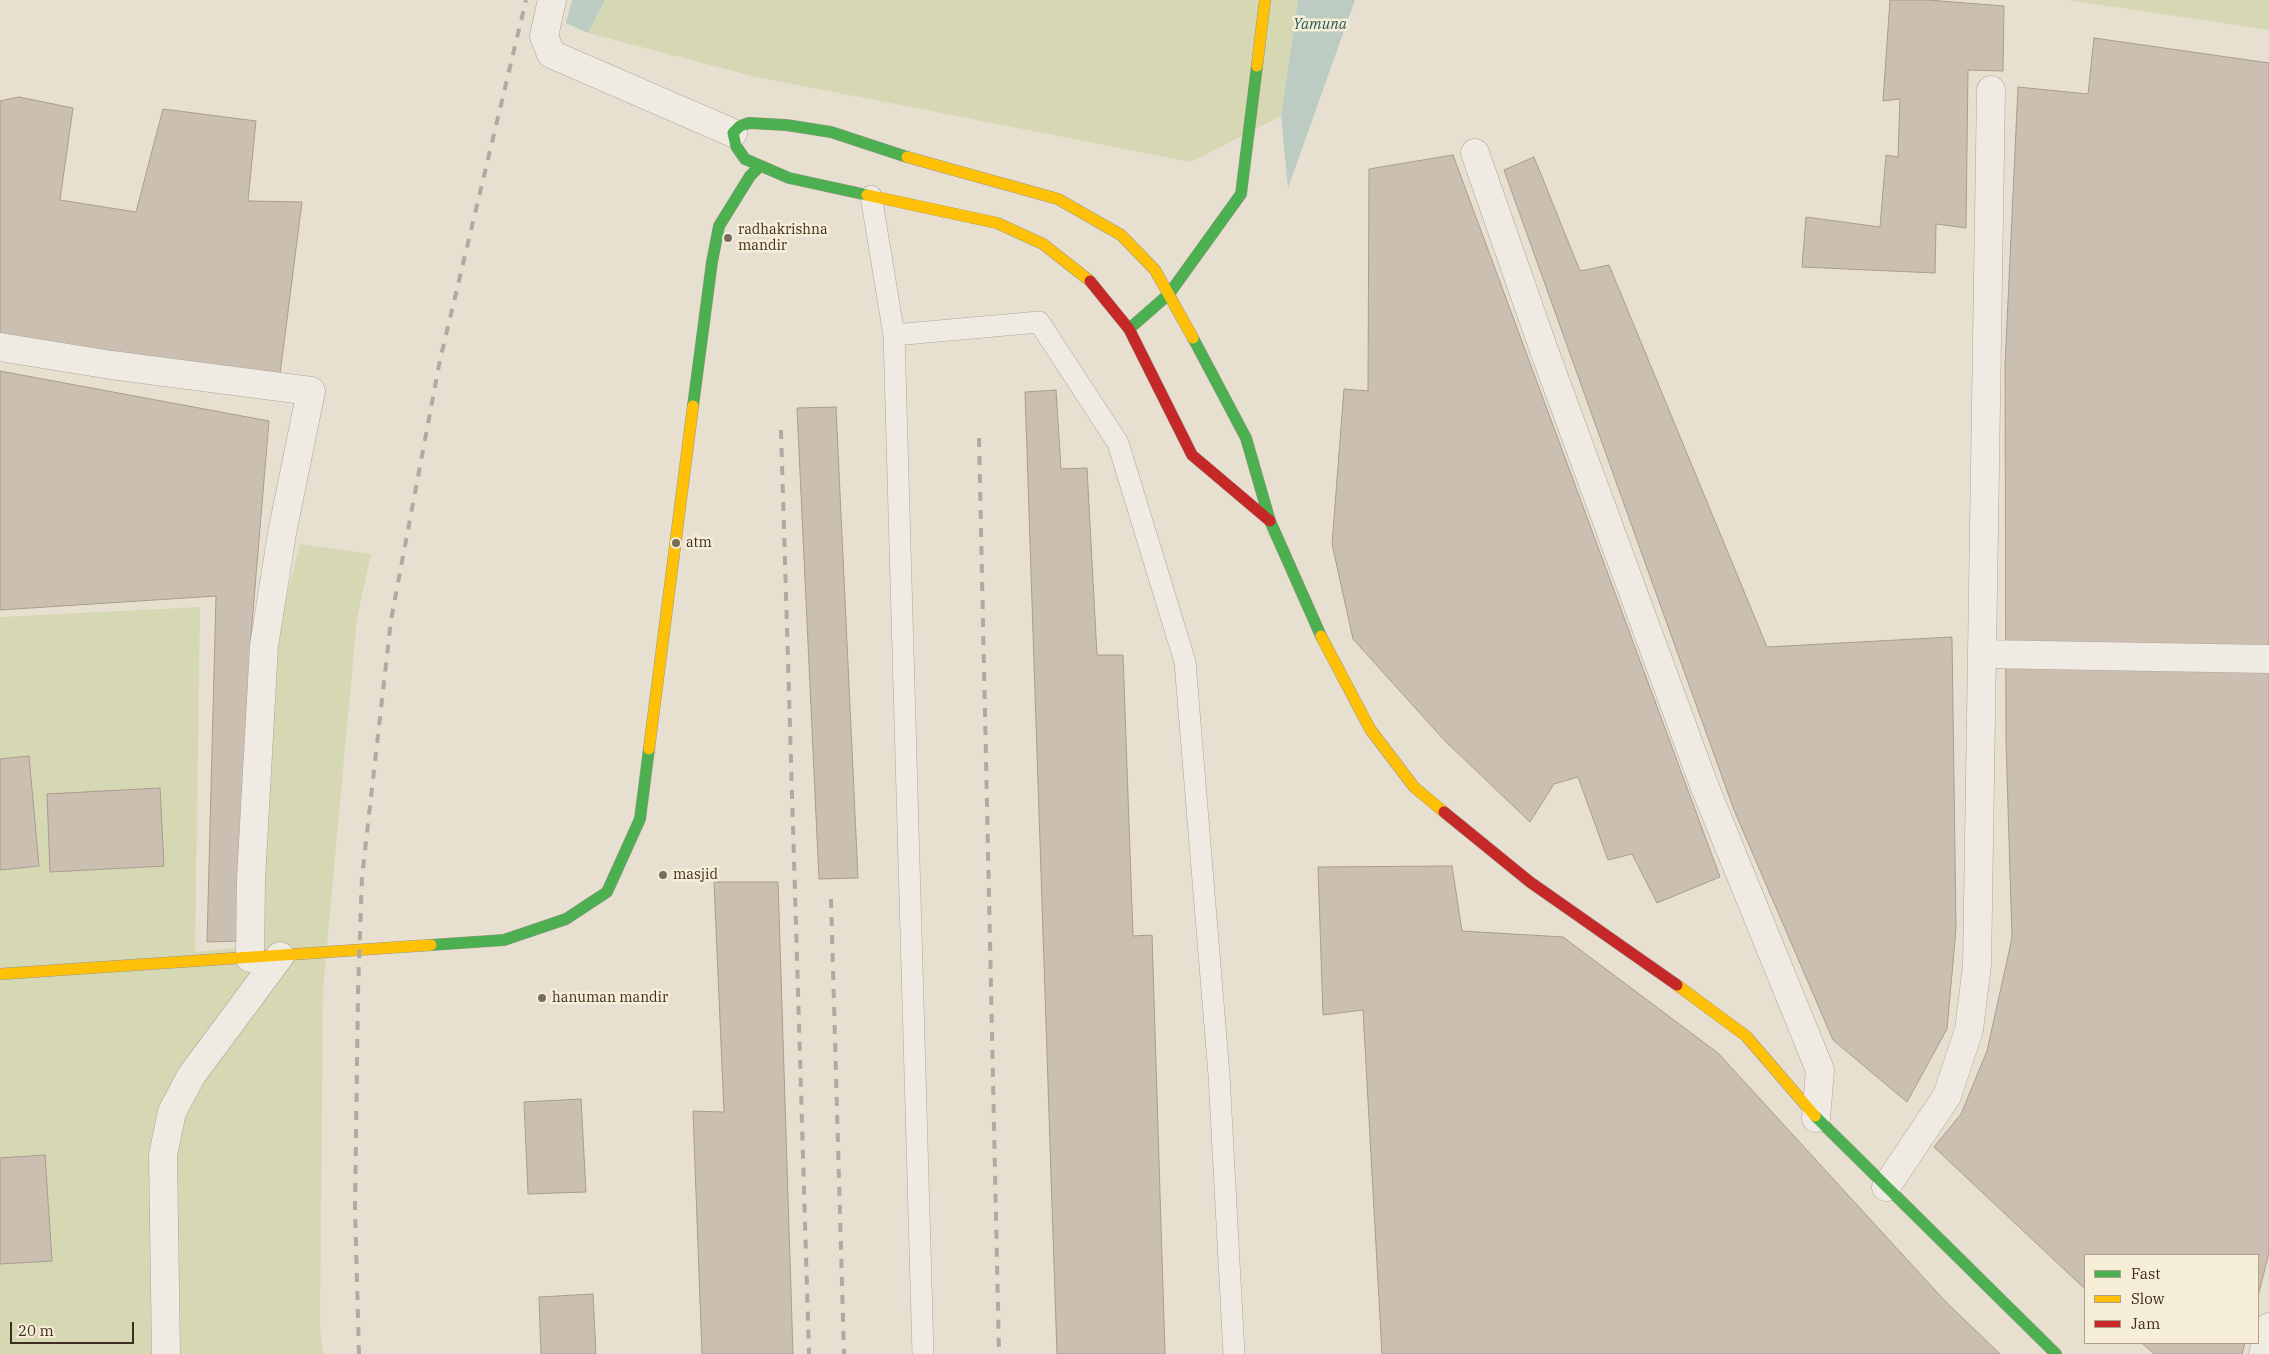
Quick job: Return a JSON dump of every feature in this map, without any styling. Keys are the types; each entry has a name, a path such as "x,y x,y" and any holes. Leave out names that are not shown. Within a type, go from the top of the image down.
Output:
{"main road":[{"path":"1129,329 1169,294 1240,194 1265,0"},
{"path":"1270,521 1192,455 1129,329 1089,280 1043,244 997,223 962,211 871,196 789,178 745,160 736,146 733,133 740,126 749,122 786,125 831,132 974,180 1058,199 1121,234 1155,270 1246,438 1270,521 1316,626 1370,729 1414,787 1530,882 1650,965 1746,1036 1816,1118 2056,1354"},
{"path":"0,974 504,940 566,919 607,892 640,819 719,226 750,176 760,166"}],"street":[{"path":"552,0 544,36 551,54 733,133"},
{"path":"1886,1187 1947,1096 1969,1030 1978,966 1991,90"},
{"path":"1475,153 1548,362 1704,786 1820,1070 1816,1118"},
{"path":"0,347 111,365 311,391 282,533 264,646 251,878 250,958"},
{"path":"1982,654 2269,659"},
{"path":"166,1354 163,1155 172,1112 191,1076 280,956"},
{"path":"2263,1354 2269,1327"}],"lane":[{"path":"871,196 894,335 923,1354"},
{"path":"894,335 1039,322 1118,443 1185,662 1220,1076 1234,1354"}],"green space":[{"path":"605,0 1298,0 1281,116 1191,162 752,76 588,33"},
{"path":"2068,0 2269,0 2269,30"},
{"path":"300,544 371,554 357,618 323,988 320,1329 323,1354 0,1354 0,617 200,607 195,952 263,945 272,651"}],"water":[{"path":"572,0 605,0 588,33 566,23"},
{"name":"Yamuna","path":"1298,0 1355,0 1288,188 1281,116"}],"building":[{"path":"1890,0 1928,0 2004,6 2003,71 1968,70 1966,228 1936,224 1935,273 1802,267 1806,217 1880,227 1886,155 1898,157 1900,99 1883,101"},
{"path":"2094,38 2269,63 2269,1253 2259,1292 2259,1254 2084,1254 2084,1288 1934,1147 1961,1114 1987,1051 2012,938 2006,742 2005,365 2018,87 2088,94"},
{"path":"19,97 73,108 60,200 136,212 163,109 256,121 248,201 302,202 280,374 0,336 0,101"},
{"path":"1453,155 1720,877 1657,903 1632,854 1608,860 1578,777 1554,784 1530,822 1445,741 1353,639 1332,544 1344,389 1368,391 1369,169"},
{"path":"1534,157 1580,271 1609,265 1767,647 1952,637 1956,929 1947,1029 1907,1102 1833,1040 1734,810 1504,170"},
{"path":"0,371 269,421 251,635 241,941 207,942 216,596 0,610"},
{"path":"1056,390 1061,469 1087,468 1097,655 1123,655 1133,936 1152,935 1165,1354 1057,1354 1025,392"},
{"path":"836,407 858,878 819,879 797,408"},
{"path":"29,756 39,866 0,870 0,759"},
{"path":"160,788 164,866 50,872 47,794"},
{"path":"1452,866 1462,931 1563,937 1718,1053 1945,1301 2000,1354 1382,1354 1363,1010 1323,1015 1318,867"},
{"path":"714,882 778,882 793,1354 702,1354 693,1111 724,1112"},
{"path":"581,1099 586,1192 528,1194 524,1102"},
{"path":"45,1155 52,1261 0,1264 0,1158"},
{"path":"593,1294 596,1354 541,1354 539,1297"},
{"path":"2143,1344 2245,1344 2242,1354 2154,1354"}],"railway":[{"path":"359,1354 355,1210 358,992 362,877 391,620 440,360 526,0"},
{"path":"781,430 809,1354"},
{"path":"979,438 999,1354"},
{"path":"831,899 844,1354"}],"traffic: fast":[{"path":"1129,329 1169,294 1241,194 1257,66"},
{"path":"867,195 789,178 745,159 736,146 733,133 740,126 749,123 786,125 831,132 907,157"},
{"path":"693,406 712,262 719,226 750,176 760,166"},
{"path":"1193,338 1246,438 1270,521 1321,636"},
{"path":"431,945 504,940 566,919 607,892 640,819 649,749"},
{"path":"1815,1116 2056,1354"}],"traffic: slow":[{"path":"1257,66 1265,0"},
{"path":"907,157 1058,199 1121,235 1155,270 1193,338"},
{"path":"867,195 997,223 1043,244 1090,281"},
{"path":"649,749 693,406"},
{"path":"1321,636 1370,729 1414,787 1444,812"},
{"path":"0,974 431,945"},
{"path":"1677,985 1746,1036 1815,1116"}],"traffic: jam":[{"path":"1090,281 1129,329 1192,455 1270,521"},
{"path":"1444,812 1530,882 1677,985"}],"place":[{"name":"radhakrishna mandir","path":"728,238"},
{"name":"atm","path":"676,543"},
{"name":"masjid","path":"663,875"},
{"name":"hanuman mandir","path":"542,998"}]}
